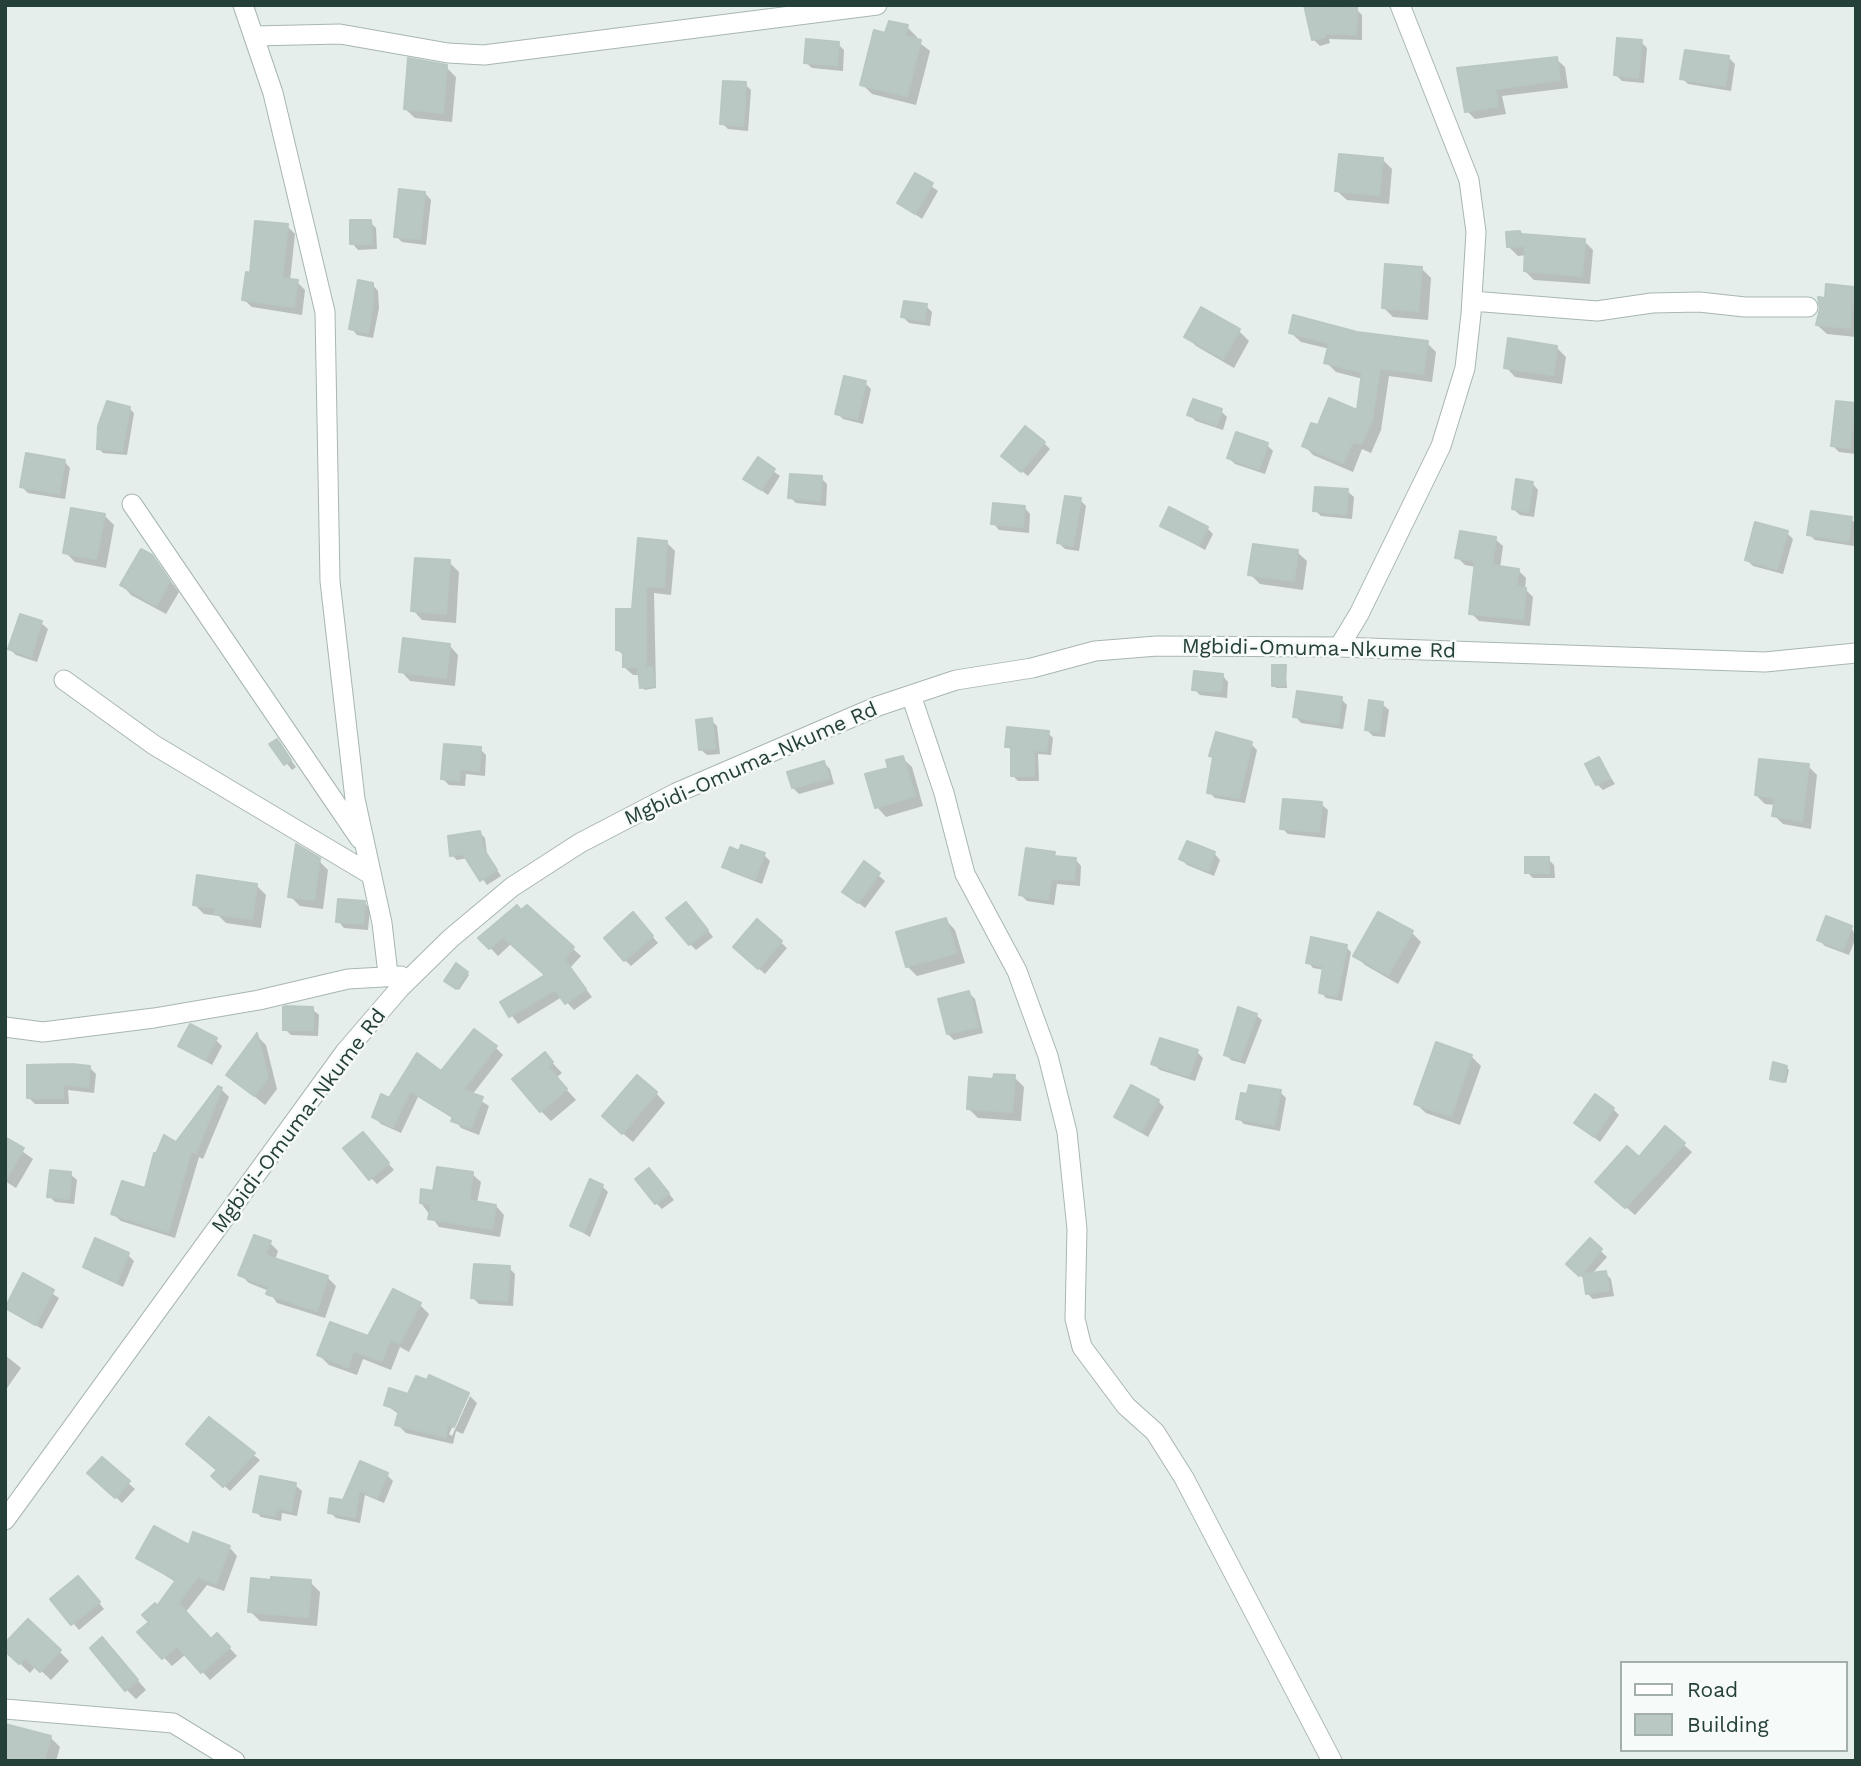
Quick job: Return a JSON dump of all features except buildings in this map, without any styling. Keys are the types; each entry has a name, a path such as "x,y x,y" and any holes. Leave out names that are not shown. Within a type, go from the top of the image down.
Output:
{"street":[{"path":"243,5 274,93 325,312 330,581 355,799 382,923 388,974"},
{"path":"254,36 340,34 448,53 484,55 877,5"},
{"path":"1339,647 1359,614 1441,446 1465,368 1472,301 1476,232 1469,180 1399,5"},
{"path":"1472,301 1597,311 1652,303 1699,302 1745,307 1808,307"},
{"path":"132,504 364,846"},
{"name":"Mgbidi-Omuma-Nkume Rd","path":"5,1520 345,1052 411,977 512,887 580,843 676,793 772,749 911,695 956,680 1032,668 1095,651 1157,646 1339,647 1765,662 1856,653"},
{"path":"64,680 154,746 370,874"},
{"path":"911,695 944,793 965,874 1017,971 1051,1069 1067,1132 1077,1229 1075,1320 1082,1347 1126,1406 1156,1432 1184,1478 1332,1761"},
{"path":"5,1027 43,1032 154,1018 258,1000 348,979 388,974 411,977"},
{"path":"5,1709 173,1723 234,1761"}]}
